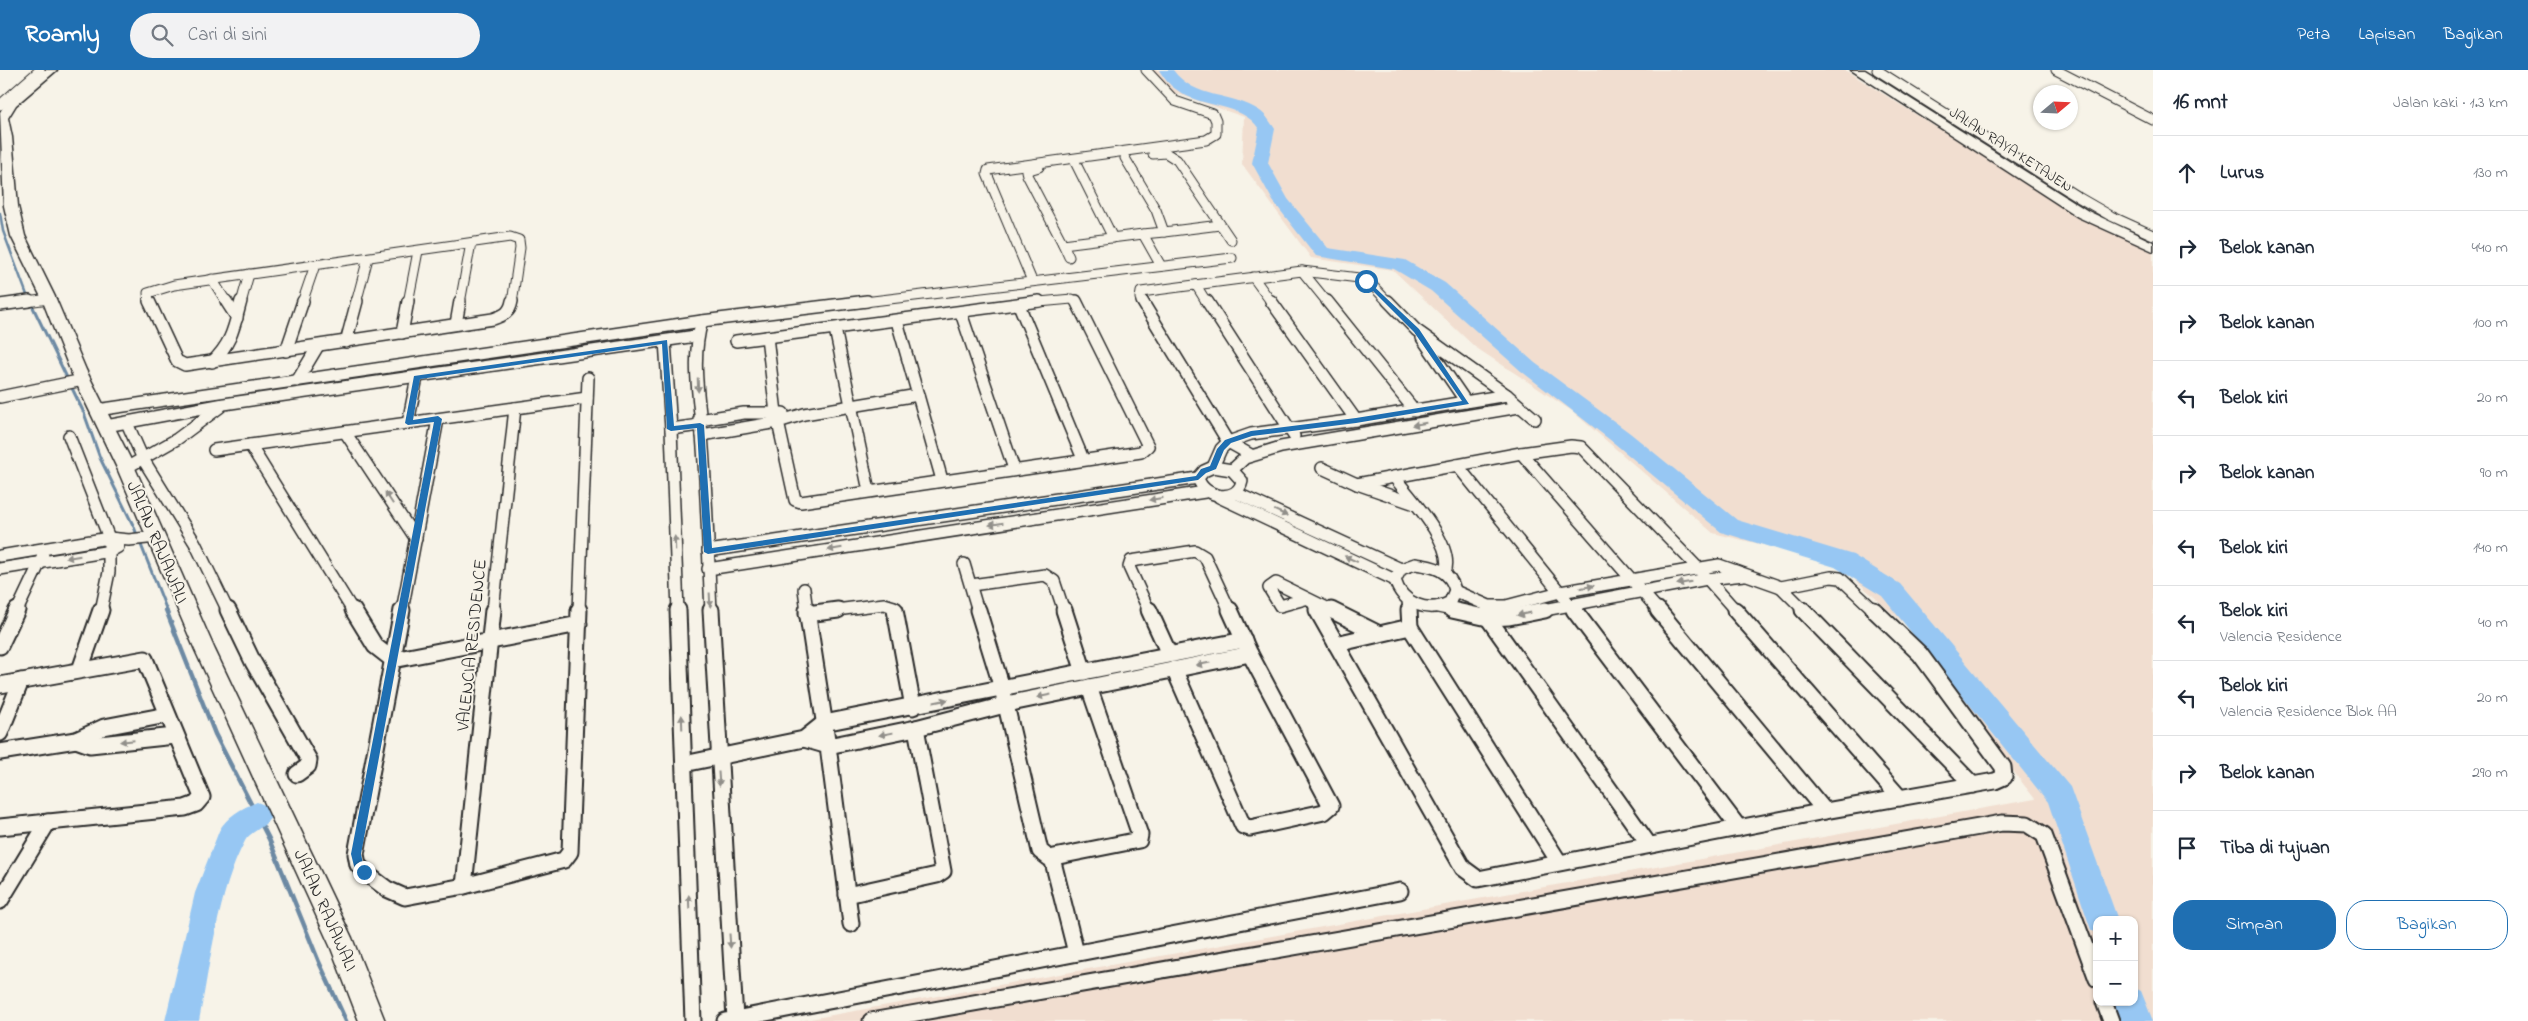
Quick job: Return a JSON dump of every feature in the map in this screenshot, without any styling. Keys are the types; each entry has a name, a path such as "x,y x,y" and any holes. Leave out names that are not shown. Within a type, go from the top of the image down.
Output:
{"street":[{"path":"0,105 40,70"},
{"name":"JALAN RAJAWALI","path":"51,70 7,108 2,122 5,199 18,236 79,381 98,410 126,468 142,539 205,650 343,946 372,1021"},
{"path":"1032,281 987,174 988,170 1206,140 1216,134 1216,121 1213,114 1175,101 1146,70"},
{"name":"JALAN RAYA KETAJEN","path":"1857,70 2082,214 2153,247"},
{"path":"1877,70 2086,202 2122,222 2153,235"},
{"path":"2056,70 2153,120"},
{"path":"1069,257 1026,171 1029,168 1159,153 1171,155 1231,240"},
{"path":"1126,158 1156,210 1164,232"},
{"path":"1075,162 1112,238"},
{"path":"1063,244 1220,225"},
{"path":"1143,234 1161,266"},
{"path":"510,237 519,240 520,248 510,309 505,315 493,319 186,365 177,361 146,298 148,293 154,289 212,279 471,243 510,237"},
{"path":"456,324 471,243"},
{"path":"402,333 418,250"},
{"path":"346,342 368,258"},
{"path":"98,410 702,320 1232,258"},
{"path":"286,351 315,265"},
{"path":"1302,271 1363,344 1415,411"},
{"path":"1250,455 1228,442 1139,293 1302,271 1349,276 1366,281 1416,330 1507,395 1535,419"},
{"path":"212,362 225,350 230,341 249,274"},
{"path":"1253,277 1315,360 1356,420"},
{"path":"212,279 237,318"},
{"path":"1196,285 1298,444"},
{"path":"0,305 46,299"},
{"path":"736,341 767,337 835,329 1069,299 1077,302 1148,446 1140,452 808,501 795,500 777,417 767,337"},
{"path":"1019,305 1083,459"},
{"path":"960,313 1014,470"},
{"path":"702,320 696,336 730,1020 1400,891"},
{"path":"897,321 942,480"},
{"path":"835,329 869,491"},
{"path":"1416,330 1466,402"},
{"path":"106,426 169,416 224,404 696,336"},
{"path":"665,341 671,429 693,1021"},
{"path":"297,381 318,346"},
{"path":"408,423 417,377"},
{"path":"438,419 356,854 359,867 375,880 405,897 464,886 564,860 570,852 588,378"},
{"path":"0,397 62,386 79,381"},
{"path":"671,429 700,427 738,428 777,417 851,407 918,395"},
{"path":"1213,468 1221,449 1228,442 1251,434 1386,416 1507,395"},
{"path":"214,450 587,398"},
{"path":"126,468 177,439 224,404"},
{"path":"1445,406 1455,418"},
{"path":"1232,470 1238,463 1250,455 1298,444 1519,407"},
{"name":"VALENCIA RESIDENCE","path":"464,886 514,408"},
{"path":"700,427 736,414 777,417"},
{"path":"736,414 738,428"},
{"path":"169,416 180,417 185,422 185,426 177,439"},
{"path":"1386,416 1396,428"},
{"path":"127,423 143,459 195,544 253,662 309,760 308,766 297,774"},
{"path":"345,432 416,539"},
{"path":"69,436 110,544 108,584 80,670"},
{"path":"250,445 375,646 393,660 578,624"},
{"path":"1357,484 1521,453 1571,446 1581,448 1697,567 1900,798"},
{"path":"1521,453 1632,579 1825,811"},
{"path":"1456,465 1560,592 1739,828"},
{"path":"708,552 1198,478 1204,471 1213,468 1232,470 1242,481 1241,487 1236,493"},
{"path":"1322,468 1357,484 1416,504"},
{"path":"1394,477 1416,504 1446,553 1448,565 1445,572"},
{"path":"1198,478 1199,485 1205,492"},
{"path":"708,569 1205,492 1219,496 1398,575"},
{"path":"1219,496 1236,493 1398,575"},
{"path":"0,569 40,562 110,544 142,539"},
{"path":"0,556 47,547 110,544"},
{"path":"0,646 47,547"},
{"path":"1169,654 1129,566 1131,561 1195,551 1202,554 1250,654 1331,806 1324,812 1250,828 1243,826 1174,669"},
{"path":"964,564 1002,688 1040,851 1045,857 1052,858 1139,840 1140,835 1089,687"},
{"path":"1398,575 1415,564 1432,566 1445,572 1453,581 1456,591 1489,612 1649,845"},
{"path":"1489,612 1560,592 1697,567 1720,565 1749,574 1781,587 1973,785"},
{"path":"1398,575 1398,591 1408,600 1423,606 1521,615 1569,604 1707,579 1749,574"},
{"path":"971,585 1033,575 1044,575 1054,581 1084,672"},
{"path":"1379,634 1309,601 1336,644 1463,868 1471,876 1478,879 1825,811 2001,779 2006,773 2003,767 1913,646 1840,578 1831,577 1781,587"},
{"path":"804,589 828,746 851,924"},
{"path":"1438,607 1451,601 1456,591"},
{"path":"1408,600 1410,627 1559,862"},
{"path":"808,614 884,604 894,607 913,707"},
{"path":"1336,644 1410,627"},
{"path":"684,764 804,739 824,723 913,707 1244,640"},
{"path":"804,739 828,746 916,728 1006,704 1250,654"},
{"path":"0,685 145,659 175,736 201,794 201,799 196,804 185,808 0,827"},
{"path":"1124,664 1130,679"},
{"path":"0,733 21,681"},
{"path":"0,752 76,740 104,727 167,714"},
{"path":"847,895 936,875 943,871 916,728"},
{"path":"76,740 90,745 175,736"},
{"path":"0,901 48,822"},
{"path":"871,1021 2002,823 2027,824 2044,835 2093,968"},
{"path":"1052,858 1076,953"},
{"path":"2105,1006 2111,1021"}],"shaded area":[{"path":"1147,70 1845,70 2081,218 2153,252 2153,1021 799,1021 2035,799 1934,670 1917,635 1835,562 1713,533 1572,411 1475,347 1393,270 1311,258 1242,164 1244,117 1163,89"}],"waterway":[{"path":"1166,70 1174,80 1193,94 1239,107 1254,113 1260,119 1267,129 1260,163 1281,201 1322,252 1399,264 1438,287 1528,367 1622,438 1729,526 1844,561 1891,590 2060,796 2101,916"},
{"path":"0,213 3,231 30,303"},
{"path":"2105,217 2153,240"},
{"path":"30,301 84,413 100,458 134,527 167,611"},
{"path":"166,610 215,734 269,839 319,962 346,1021"},
{"path":"182,1021 210,893 234,831 257,815"},
{"path":"2130,1006 2136,1021"}],"route":[{"path":"364,872 359,867 356,854 438,419 408,423 417,377 665,341 671,429 700,425 708,552 1198,478 1204,471 1213,468 1221,449 1228,442 1251,434 1290,430 1466,402 1416,330 1366,281"}]}
